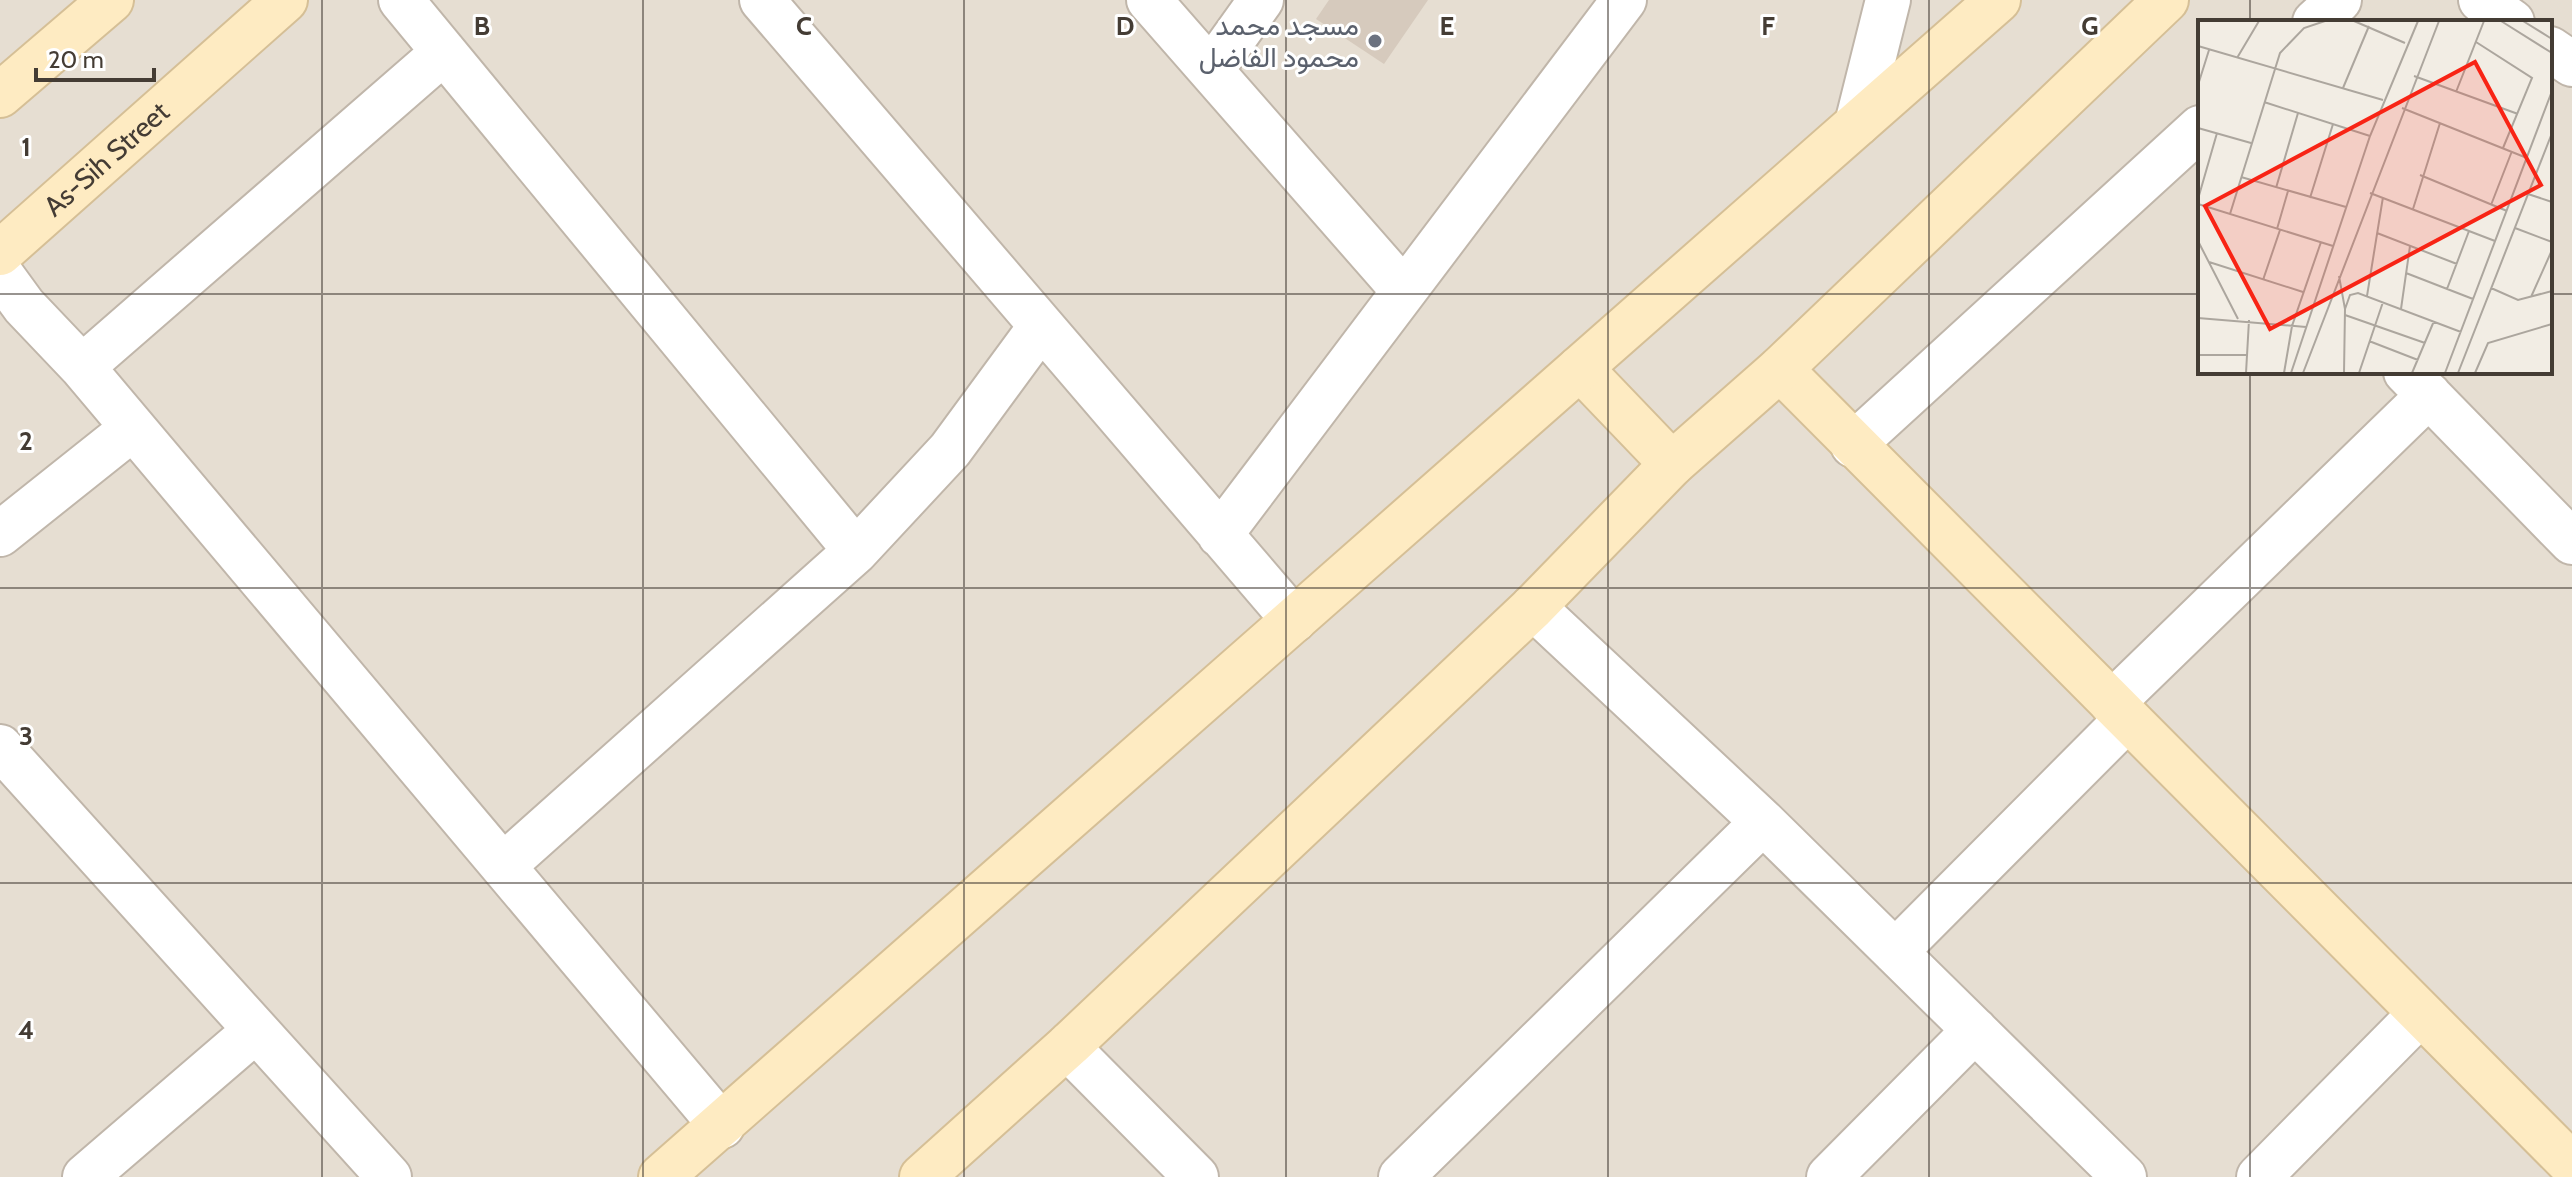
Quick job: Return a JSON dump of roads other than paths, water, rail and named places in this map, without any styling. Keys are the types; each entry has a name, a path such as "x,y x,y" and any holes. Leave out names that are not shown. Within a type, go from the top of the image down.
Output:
{"street":[{"path":"0,95 111,0"},
{"name":"As-Sih Street","path":"0,253 285,0"},
{"path":"401,0 856,551"},
{"path":"762,0 1294,620"},
{"path":"1149,0 1404,291"},
{"path":"1211,70 1261,0"},
{"path":"1220,535 1624,0"},
{"path":"1857,124 1888,0"},
{"path":"661,1177 1998,0"},
{"path":"922,1177 1070,1044 1533,607 1672,464 1780,369 2166,0"},
{"path":"2317,20 2339,0"},
{"path":"2481,0 2509,20"},
{"path":"2552,50 2572,64"},
{"path":"82,367 444,52"},
{"path":"1853,445 2194,144"},
{"path":"0,273 24,306 82,367 722,1126"},
{"path":"503,866 856,551 950,450 1041,326"},
{"path":"1580,368 1672,464"},
{"path":"1780,369 2572,1165"},
{"path":"1895,952 2418,384 2572,542"},
{"path":"0,534 133,428"},
{"path":"1533,607 1763,822 2124,1177"},
{"path":"0,747 389,1177"},
{"path":"1401,1177 1763,822"},
{"path":"2259,1177 2420,1014"},
{"path":"85,1177 256,1030"},
{"path":"1829,1177 1975,1030"},
{"path":"1070,1044 1078,1058 1196,1177"}],"place":[{"name":"مسجد محمد محمود الفاضل","path":"1375,41"}]}
